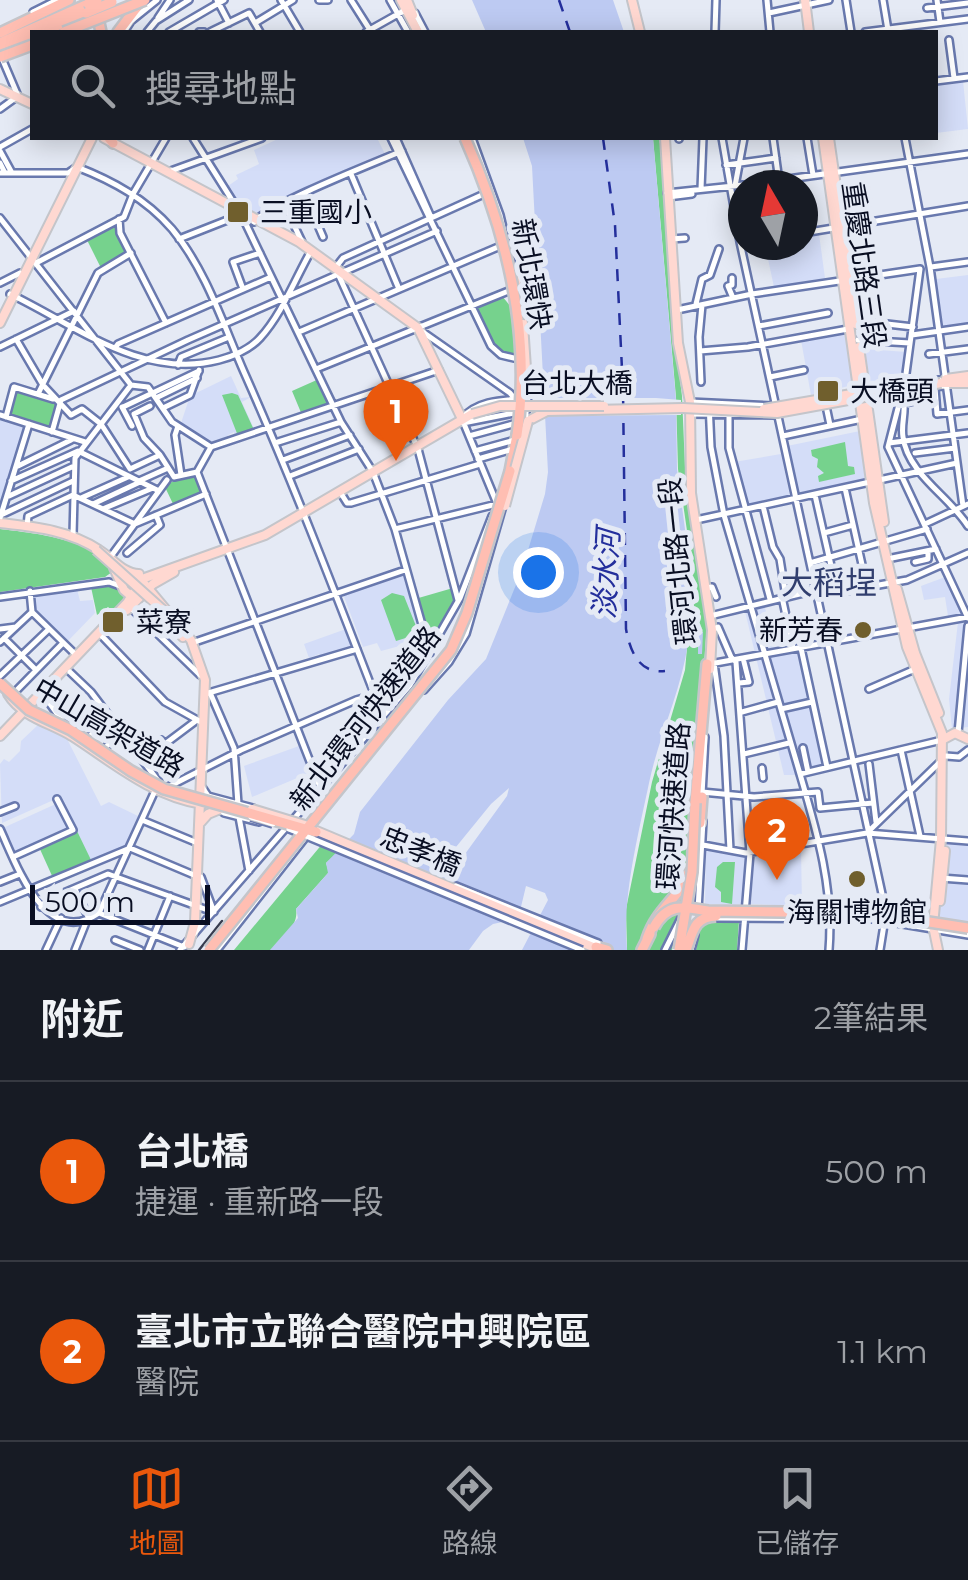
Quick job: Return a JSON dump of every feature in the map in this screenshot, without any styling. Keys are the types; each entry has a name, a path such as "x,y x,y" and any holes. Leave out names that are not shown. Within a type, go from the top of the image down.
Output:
{"highway":[{"path":"2,44 70,0"},
{"path":"124,30 144,0"},
{"path":"69,30 144,0"},
{"path":"35,30 100,3"},
{"path":"46,30 100,3"},
{"path":"100,3 103,30"},
{"path":"2,44 30,32"},
{"path":"2,44 30,41"},
{"name":"新北環快","path":"468,140 496,203 513,270 521,341 520,416"},
{"name":"新北環河快速道路","path":"213,950 442,663 458,638 471,602 510,471 519,423 520,388 518,328 504,243 468,140"},
{"name":"新北環河快速道路","path":"213,950 451,658 473,614 513,471 520,416"},
{"path":"428,684 462,636 501,510"},
{"name":"環河快速道路","path":"686,949 703,701 710,664"},
{"name":"中山高架道路","path":"0,681 29,710 70,729 168,791 311,831"},
{"name":"環河快速道路","path":"686,949 697,863 700,755 706,724"},
{"path":"686,949 690,879 699,851 702,794"},
{"path":"213,950 311,831 316,814"},
{"path":"648,938 658,913 684,885 693,855"},
{"path":"642,950 664,912 679,906 825,913 965,929"},
{"path":"686,949 696,922 707,917 825,913"},
{"path":"686,949 699,916 825,913"},
{"path":"654,927 666,916 679,916 687,925 686,949"},
{"path":"936,926 965,929"}],"main road":[{"path":"630,0 638,30"},
{"path":"808,2 812,30"},
{"path":"404,8 417,30"},
{"path":"0,87 30,101"},
{"path":"0,313 91,140"},
{"path":"0,521 70,537 137,576 163,571 262,541 462,421 418,328 306,248 96,140"},
{"path":"112,140 240,214"},
{"path":"663,140 678,343 688,407"},
{"name":"重慶北路三段","path":"826,140 860,394"},
{"path":"668,195 676,350 688,407"},
{"path":"0,323 20,274 32,258"},
{"path":"514,273 526,383 534,397 548,403 604,408"},
{"name":"重慶北路三段","path":"853,326 858,340 860,394"},
{"name":"台北大橋","path":"462,421 503,408 760,410 852,392 941,386 968,380"},
{"path":"760,410 784,410 860,394"},
{"path":"860,394 894,582 915,669 945,739"},
{"path":"860,394 871,440 874,481"},
{"name":"環河北路一段","path":"688,407 691,485 712,630 706,724"},
{"name":"環河北路一段","path":"688,407 687,492 710,664"},
{"path":"501,510 523,432 532,417 547,411 604,408"},
{"path":"306,514 374,473"},
{"path":"0,521 70,537 96,550 163,610 190,641 202,669 207,695 201,770 209,801 208,814 200,823"},
{"path":"886,541 894,582"},
{"path":"28,711 70,672 132,596 165,576 228,551"},
{"path":"111,562 132,596 167,618 190,641 207,695"},
{"path":"132,596 137,576"},
{"path":"132,596 137,576"},
{"path":"905,628 945,739 944,840 936,926 940,950"},
{"path":"0,740 101,635"},
{"path":"0,681 28,711 160,787 209,801"},
{"path":"28,711 66,726 100,752"},
{"path":"945,739 958,733 968,744"},
{"path":"945,739 958,737 968,744"},
{"path":"194,905 200,823 209,801"},
{"path":"186,946 197,876 195,842 209,801"},
{"name":"忠孝橋","path":"209,801 252,817 311,831"},
{"name":"忠孝橋","path":"209,801 292,820 598,949"}],"street":[{"path":"0,109 17,94 2,44 57,0"},
{"path":"125,30 157,0"},
{"path":"149,30 170,0"},
{"path":"156,21 189,0"},
{"path":"254,23 293,0"},
{"path":"319,0 328,0"},
{"path":"352,0 367,30"},
{"path":"392,0 404,8 417,30"},
{"path":"714,30 716,0"},
{"path":"767,0 770,30"},
{"path":"769,13 829,0"},
{"path":"846,0 852,30"},
{"path":"883,0 888,30"},
{"path":"172,30 220,1 229,23"},
{"path":"927,8 938,3 967,2"},
{"path":"283,3 299,30"},
{"path":"938,3 940,23"},
{"path":"371,30 404,8"},
{"path":"210,30 249,14 259,30"},
{"path":"894,30 968,19"},
{"path":"948,40 954,78"},
{"path":"938,81 968,77"},
{"path":"6,173 0,149 30,130"},
{"path":"165,140 121,218 120,233 166,323"},
{"path":"193,140 240,214 342,422 374,473 395,529 430,653"},
{"path":"168,172 256,140"},
{"path":"395,140 493,349 500,355 518,358"},
{"path":"388,729 450,662 466,634 501,510 520,416 521,316 514,273 468,140"},
{"path":"701,190 703,140"},
{"path":"722,140 729,170"},
{"path":"739,170 744,140"},
{"path":"773,140 778,170"},
{"path":"807,140 812,170"},
{"path":"905,140 943,352 937,414 968,410"},
{"path":"255,220 400,152"},
{"path":"818,174 968,154"},
{"path":"316,814 388,729 460,634 501,510 520,416 518,358 504,244 484,194 475,156"},
{"path":"726,165 776,158"},
{"path":"0,164 6,173"},
{"path":"6,173 74,169 133,194 180,239 213,302 290,476 388,729"},
{"path":"351,174 399,289"},
{"path":"668,195 728,187"},
{"path":"668,195 728,187"},
{"path":"458,601 417,448 339,272 344,258 484,194"},
{"path":"304,195 324,237"},
{"path":"120,405 154,396 259,339 283,300 306,248 284,204"},
{"path":"818,231 968,206"},
{"path":"180,239 240,214"},
{"path":"0,218 130,385"},
{"path":"32,258 121,218"},
{"path":"85,442 3,416 14,387 59,402 120,370 437,230"},
{"path":"671,239 686,238"},
{"path":"298,332 504,244"},
{"path":"701,382 702,278 710,275 719,250"},
{"path":"243,288 233,262 260,252"},
{"path":"38,394 100,270 130,253"},
{"path":"748,260 762,344 886,912 880,950"},
{"path":"676,310 752,294 968,262"},
{"path":"920,269 902,392 904,442 919,472 968,515"},
{"path":"0,283 20,274"},
{"path":"115,348 272,277"},
{"path":"732,278 732,285 728,286 734,298"},
{"path":"316,370 512,290"},
{"path":"502,294 514,310"},
{"path":"8,299 145,360 199,371"},
{"path":"0,347 76,313"},
{"path":"759,326 828,313"},
{"path":"700,351 762,344 870,322 912,335"},
{"path":"858,340 968,327"},
{"path":"418,328 521,400"},
{"path":"178,364 181,357 228,337"},
{"path":"16,340 42,385 70,415 82,409 101,424 130,470 160,456"},
{"path":"929,354 968,349"},
{"path":"104,509 174,477 197,472 211,447 439,370"},
{"path":"770,377 804,370"},
{"path":"163,408 190,395 199,371"},
{"path":"688,407 709,402 777,410 904,384 941,386"},
{"path":"130,385 145,386 178,426 211,447"},
{"path":"70,537 77,497 73,481 78,451 120,405 130,385"},
{"path":"688,407 708,415 730,415 826,406 860,394 941,386"},
{"path":"730,850 710,664 968,618 902,476 890,440 902,404 941,386"},
{"path":"941,386 950,412 968,526"},
{"path":"98,913 186,946 410,685 458,601 501,510 462,421 465,413 521,400"},
{"path":"52,432 59,402"},
{"path":"709,402 712,455 724,515 818,840 829,950"},
{"path":"120,405 132,426"},
{"path":"150,406 134,414 144,438 174,477"},
{"path":"826,406 830,425"},
{"path":"730,415 728,439 770,600"},
{"path":"462,421 520,416"},
{"path":"469,436 520,416"},
{"path":"783,436 862,419"},
{"path":"275,443 342,422"},
{"path":"0,521 29,424"},
{"path":"174,477 178,426"},
{"path":"871,440 904,442 968,433"},
{"path":"283,460 350,436"},
{"path":"16,466 74,439"},
{"path":"474,451 514,440"},
{"path":"915,453 955,448"},
{"path":"290,476 360,449"},
{"path":"342,495 347,504 513,449"},
{"path":"12,482 78,451"},
{"path":"78,451 154,488"},
{"path":"695,520 957,463"},
{"path":"7,496 74,466"},
{"path":"93,504 168,468"},
{"path":"197,472 320,788 330,800"},
{"path":"27,526 28,516 130,476"},
{"path":"0,521 73,481"},
{"path":"108,578 111,562 154,488"},
{"path":"844,488 867,587"},
{"path":"77,497 134,524 206,494"},
{"path":"815,494 837,592"},
{"path":"763,506 780,558 784,597 828,767"},
{"path":"810,563 926,527 962,507"},
{"path":"395,529 436,517 501,510"},
{"path":"128,553 160,525 156,515"},
{"path":"827,534 853,525"},
{"path":"758,551 774,547"},
{"path":"892,558 936,549"},
{"path":"915,562 928,559 928,551"},
{"path":"710,616 784,597 894,582 968,554"},
{"path":"905,555 906,564"},
{"path":"190,641 405,570"},
{"path":"30,591 137,576"},
{"path":"0,595 109,582 132,596 200,675"},
{"path":"705,588 712,587 716,597"},
{"path":"30,591 32,612 77,656"},
{"path":"960,599 968,594"},
{"path":"32,612 4,638 37,669"},
{"path":"958,733 968,626"},
{"path":"0,629 16,627"},
{"path":"712,630 718,627 733,660 742,712 750,853 742,950"},
{"path":"0,681 21,653 48,628"},
{"path":"101,635 166,702 202,722"},
{"path":"12,696 63,643"},
{"path":"238,804 234,754 227,730 207,695 358,648"},
{"path":"739,683 748,682 743,658"},
{"path":"869,688 915,669"},
{"path":"70,672 110,716 160,787"},
{"path":"0,829 28,891 41,907 61,918 88,919 98,913 160,787 374,693 410,685"},
{"path":"45,697 66,726"},
{"path":"742,712 812,702"},
{"path":"87,739 110,716"},
{"path":"161,740 165,744 202,722"},
{"name":"環河北路一段","path":"699,916 706,724"},
{"path":"100,752 120,732"},
{"path":"800,774 945,739"},
{"path":"744,754 789,743"},
{"path":"868,832 944,758 959,757 968,744"},
{"path":"803,748 808,772"},
{"path":"901,750 920,836"},
{"path":"868,760 876,822"},
{"path":"762,768 763,778"},
{"path":"702,794 746,797 818,792 820,808 873,803"},
{"path":"13,857 72,830 57,800"},
{"path":"213,950 311,831 330,800"},
{"path":"209,801 311,831 615,950"},
{"path":"209,801 238,804 272,819"},
{"path":"209,801 239,817 272,819"},
{"path":"0,812 15,806"},
{"path":"239,817 249,871"},
{"path":"252,817 310,836 582,950"},
{"path":"142,820 195,842"},
{"path":"703,844 750,853 868,832 968,842"},
{"path":"0,850 8,847"},
{"path":"1,906 130,848 197,876 214,912"},
{"path":"100,860 107,875"},
{"path":"84,867 90,882"},
{"path":"0,882 21,874"},
{"path":"66,874 88,919 76,950"},
{"path":"41,907 107,875 214,912"},
{"path":"940,878 968,880"},
{"path":"49,882 56,897"},
{"path":"148,950 170,896"},
{"path":"699,916 702,910 773,908 936,926"},
{"path":"773,908 774,918"},
{"path":"665,950 686,909 701,918 886,912 936,926"},
{"path":"46,950 61,918"},
{"path":"115,940 140,950"}],"shaded area":[{"path":"963,81 968,129 938,133 938,85"},
{"path":"276,140 378,140 386,156 254,214 241,207 228,186 238,179 236,175 259,164 254,150"},
{"path":"818,234 825,278 774,287 768,260 818,260"},
{"path":"968,275 968,323 943,327 936,279"},
{"path":"846,333 853,385 811,395 801,340"},
{"path":"865,349 907,352 903,381 868,384"},
{"path":"231,376 241,398 251,397 242,402 255,431 236,437 234,432 228,435 229,439 214,444 181,423 190,396"},
{"path":"0,419 25,427 0,507"},
{"path":"860,431 867,478 798,493 787,446"},
{"path":"781,454 790,496 746,506 734,462"},
{"path":"403,574 422,640 381,651 377,643 363,647 343,594"},
{"path":"948,576 961,614 948,616 945,597 924,600 921,586"},
{"path":"77,589 80,601 93,600 95,613 66,643 34,612 33,595"},
{"path":"763,602 779,652 799,649 825,764 796,775 784,775 744,607"},
{"path":"968,620 968,727 952,729 949,699 958,622"},
{"path":"346,629 353,649 321,659 319,654 309,658 304,644"},
{"path":"40,723 64,733 101,806 109,802 138,816 124,848 92,862 58,798 2,823 0,764 4,759 9,762 20,751 21,741"},
{"path":"299,746 309,773 252,797 244,766"},
{"path":"58,803 69,830 16,854 3,828"},
{"path":"937,840 968,842 968,922 928,917"},
{"path":"706,848 746,857 741,905 705,904"},
{"path":"801,848 802,906 751,904 754,855"}],"green space":[{"path":"653,140 659,140 662,155 686,491 707,623 690,857 672,950 627,950 626,909 652,782 685,670 691,604 692,565 678,469 676,397"},
{"path":"119,220 129,253 101,268 86,238"},
{"path":"502,296 511,307 516,357 494,345 474,307"},
{"path":"319,379 331,404 302,415 292,391"},
{"path":"15,389 51,399 59,406 51,429 8,416"},
{"path":"222,395 238,395 254,430 238,436"},
{"path":"845,442 848,466 854,467 855,474 819,482 818,476 824,473 817,467 818,459 811,450"},
{"path":"193,474 204,493 174,506 164,485"},
{"path":"0,529 79,545 104,561 112,572 105,577 0,592"},
{"path":"109,584 122,591 126,603 115,613 108,607 97,615 91,587"},
{"path":"453,588 456,599 430,646 415,599"},
{"path":"392,593 404,596 416,626 412,636 396,641 381,600"},
{"path":"77,831 92,862 53,878 39,847"},
{"path":"323,843 339,851 326,863 329,872 296,909 289,931 272,950 234,950"},
{"path":"723,862 735,862 732,904 721,902 721,892 715,887 717,867"},
{"path":"739,921 737,950 696,950 701,922"}],"water":[{"path":"472,0 613,0 623,30 485,30"},
{"name":"淡水河","path":"524,140 653,140 676,400 677,469 690,567 689,630 703,632 702,654 698,654 698,643 688,643 649,783 629,888 627,950 522,950 548,900 545,893 526,886 520,911 483,931 469,950 270,950 298,918 296,909 328,873 326,863 354,834 360,812 448,700 486,659 522,570 548,472 532,166","holes":["509,788 465,854 460,855 456,847"]}],"pier":[{"path":"545,398 681,400 681,415 540,416 539,399"}],"ferry route":[{"path":"559,0 569,30"},
{"path":"603,140 615,225 623,390 626,629 633,653 642,665 665,671"}],"railway":[{"path":"199,950 222,921"}],"place":[{"name":"三重國小","path":"238,212"},
{"name":"大橋頭","path":"828,391"},
{"name":"台北橋","path":"396,461"},
{"name":"菜寮","path":"113,622"},
{"name":"新芳春","path":"863,630"},
{"name":"海關博物館","path":"857,879"},
{"name":"臺北市立聯合醫院中興院區","path":"777,880"}],"district":[{"name":"大稻埕","path":"829,582"}]}
